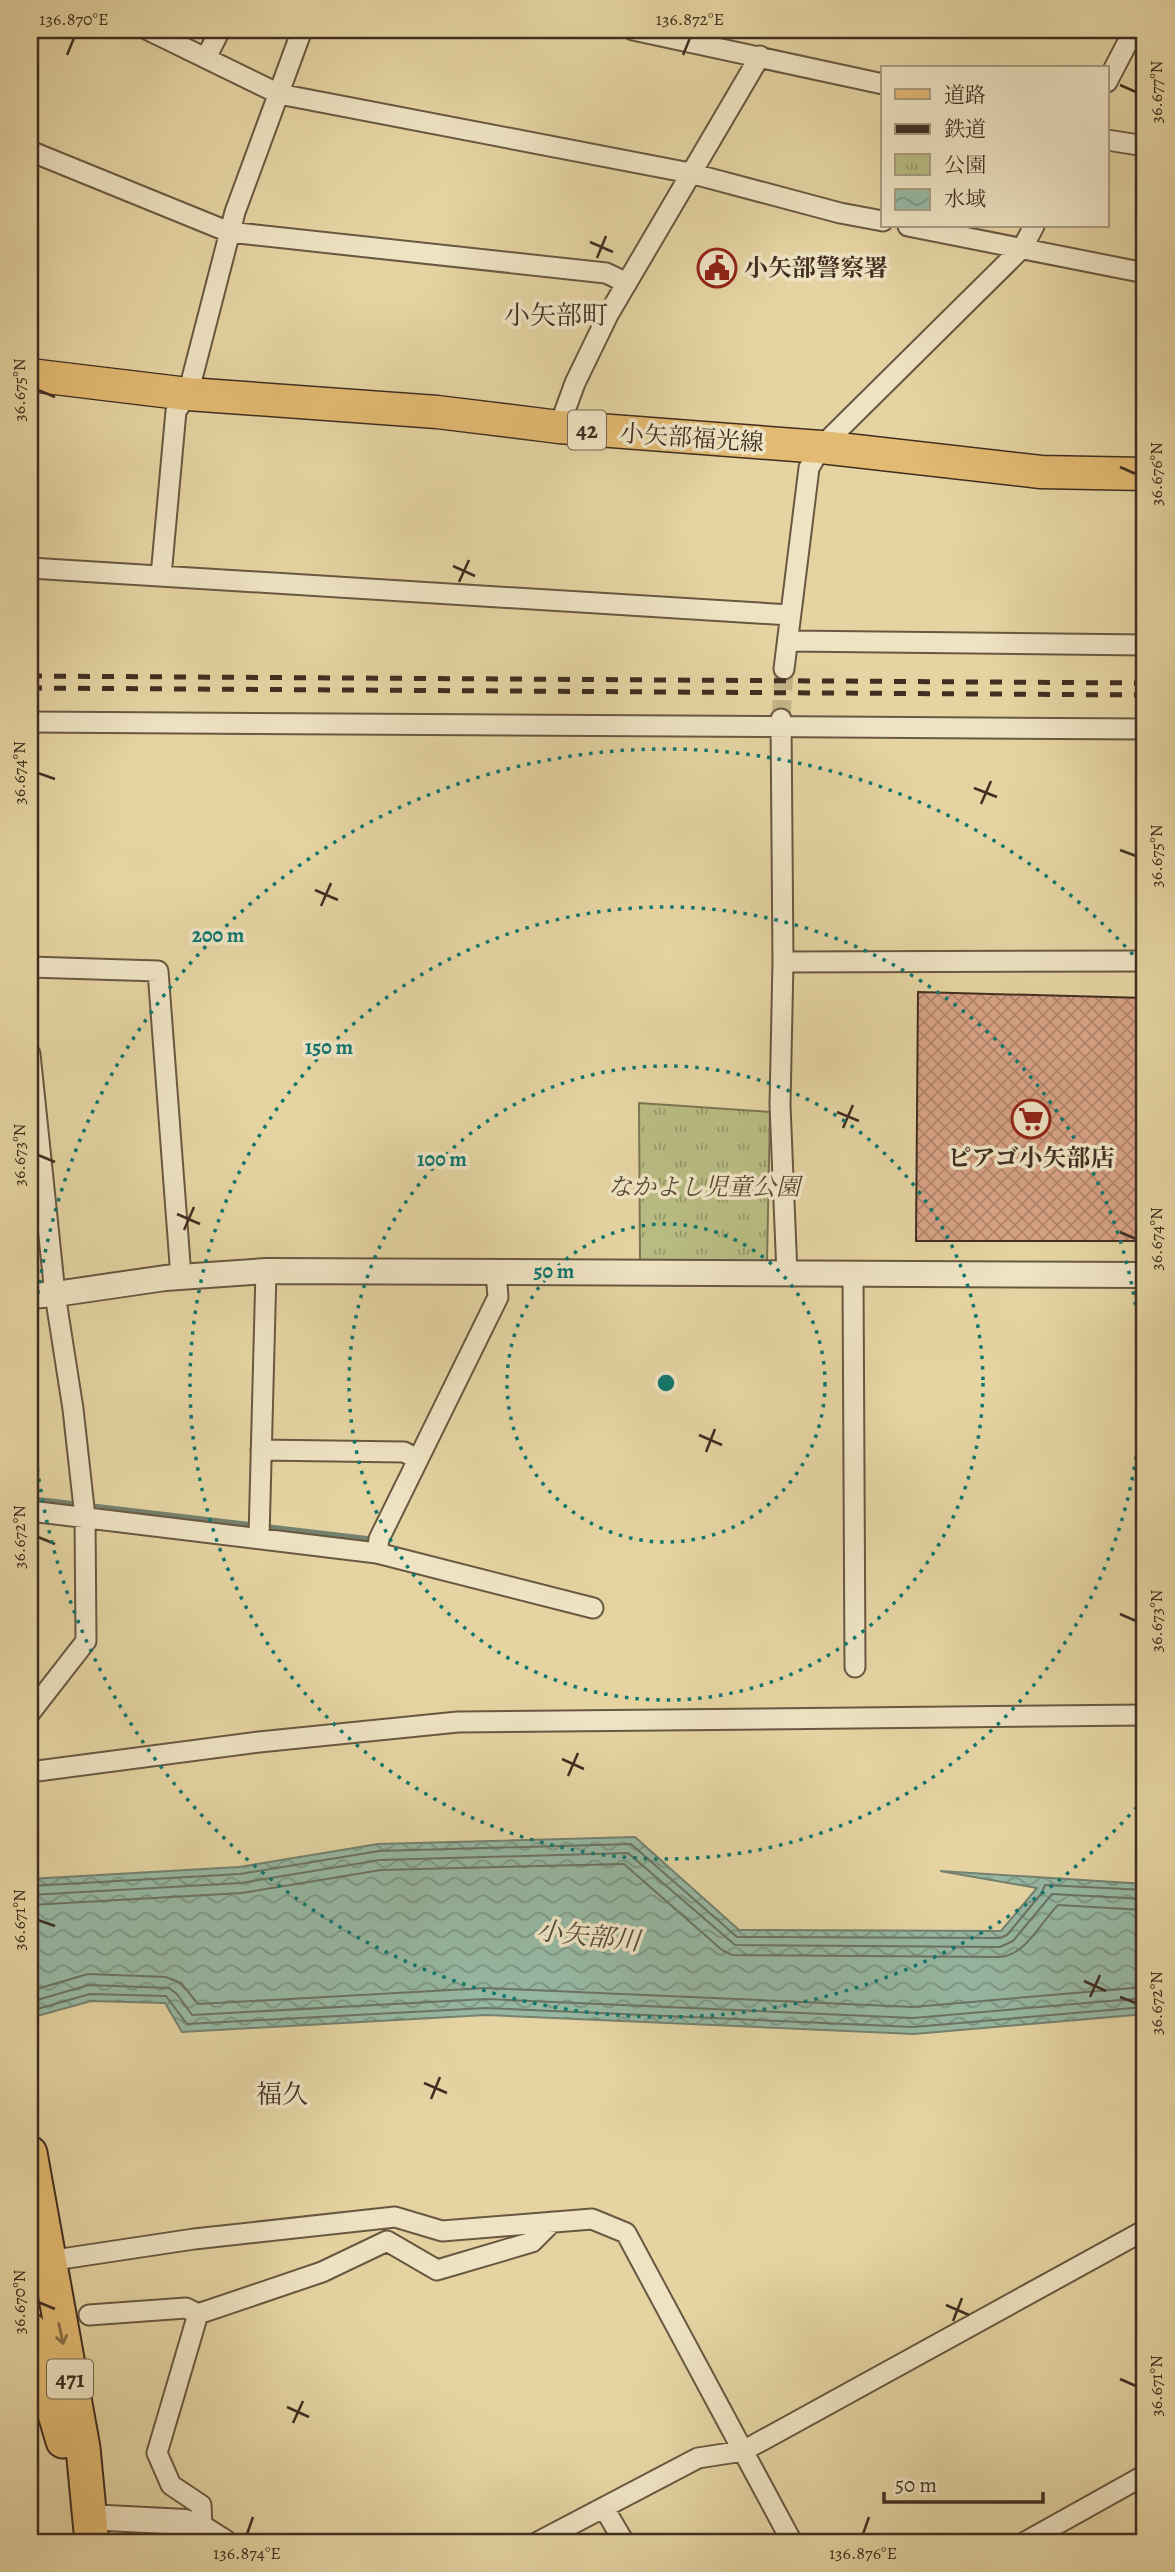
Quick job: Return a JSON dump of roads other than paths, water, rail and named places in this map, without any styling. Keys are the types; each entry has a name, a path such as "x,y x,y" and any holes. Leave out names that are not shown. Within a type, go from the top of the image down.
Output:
{"highway":[{"name":"471","path":"30,2153 83,2448 90,2529"},
{"name":"471","path":"30,2330 90,2529"}],"main road":[{"name":"小矢部福光線","path":"30,375 188,394 437,412 558,428 821,447 1041,472 1145,474"}],"street":[{"path":"148,30 279,94 690,173 840,213 881,221"},
{"path":"206,58 220,30"},
{"path":"161,576 176,411 188,394 229,232 302,30"},
{"path":"633,30 881,84"},
{"path":"1108,80 1134,30"},
{"path":"558,428 575,383 608,315 760,56"},
{"path":"1108,140 1145,146"},
{"path":"30,151 229,232 606,273 627,283"},
{"path":"919,228 1145,272"},
{"path":"784,668 809,468 821,447 1023,247 1033,228"},
{"path":"30,568 790,615"},
{"path":"789,641 1145,645"},
{"path":"30,722 781,723 1145,729"},
{"path":"781,723 783,962 780,1105 787,1275"},
{"path":"783,962 1145,961"},
{"path":"30,967 158,971 181,1277"},
{"path":"30,1054 55,1294 73,1409 85,1517 86,1641 30,1713"},
{"path":"259,1538 266,1271"},
{"path":"30,1296 181,1277 266,1271 1145,1275"},
{"path":"377,1553 379,1539 498,1297 496,1273"},
{"path":"853,1275 855,1667"},
{"path":"261,1450 404,1452 417,1459"},
{"path":"30,1511 377,1553 593,1608"},
{"path":"30,1772 259,1742 458,1722 1145,1716"},
{"path":"47,2252 395,2217 442,2231 592,2219 625,2233 792,2542"},
{"path":"89,2315 186,2308 198,2314 322,2272 387,2241 437,2270 532,2242 552,2222"},
{"path":"538,2542 698,2458 743,2451 1145,2230"},
{"path":"198,2314 158,2453 171,2485 201,2505 202,2528"},
{"path":"1025,2542 1145,2475"},
{"path":"604,2508 624,2542"},
{"path":"90,2529 185,2522 202,2528 224,2542"}],"water":[{"name":"小矢部川","path":"635,1837 739,1930 1001,1931 1037,1888 940,1871 1145,1884 1145,2014 914,2034 486,2015 182,2032 165,2003 91,2001 30,2018 30,1879 239,1867 378,1844"}],"waterway":[{"path":"30,1499 367,1539"}],"tunnel":[{"path":"781,719 784,669"}],"railway":[{"path":"30,676 1145,683"},
{"path":"30,688 1145,695"}],"place":[{"name":"小矢部警察署","path":"717,268"},
{"name":"ピアゴ小矢部店","path":"1031,1119"}],"district":[{"name":"小矢部町","path":"556,315"},
{"name":"福久","path":"282,2094"}],"park label":[{"name":"なかよし児童公園","path":"704,1187"}]}
